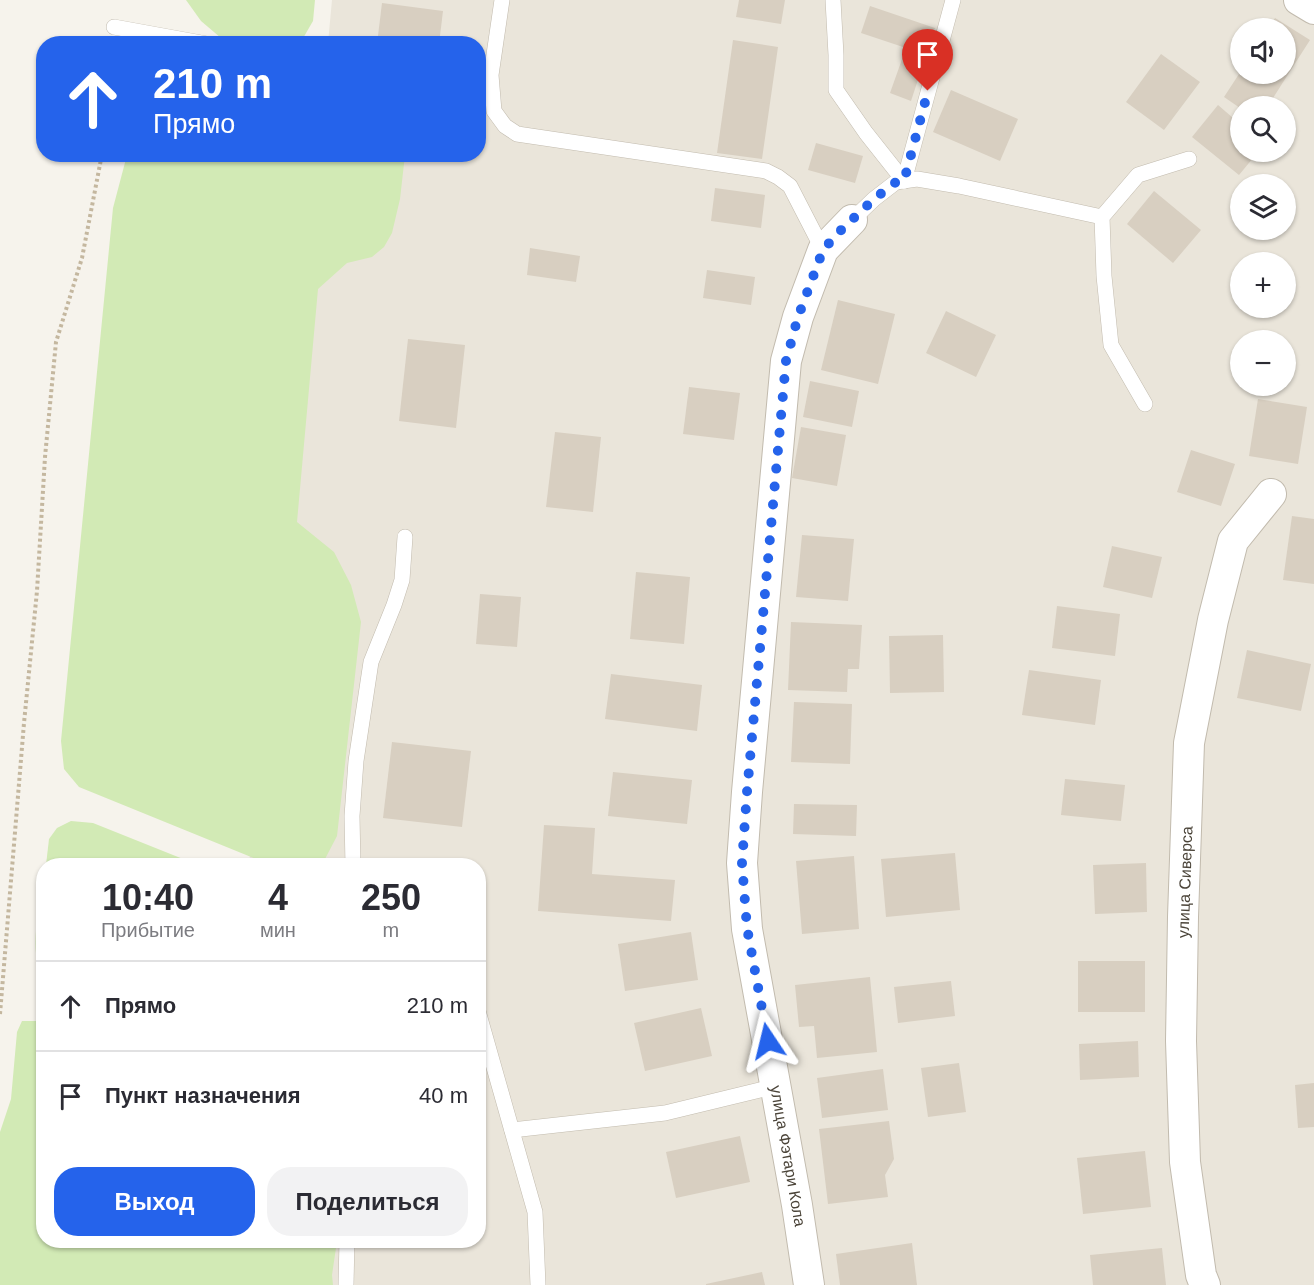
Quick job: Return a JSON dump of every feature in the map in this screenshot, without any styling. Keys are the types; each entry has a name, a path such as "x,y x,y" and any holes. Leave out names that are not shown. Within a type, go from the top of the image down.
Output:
{"street":[{"path":"1299,0 1314,9"},
{"name":"улица Фэтари Кола","path":"809,1285 797,1205 747,928 742,863 786,361 798,317 823,250 852,220"},
{"name":"улица Сиверса","path":"1205,1285 1201,1275 1185,1162 1182,1052 1183,917 1189,743 1213,620 1233,541 1271,494"}],"lane":[{"path":"486,89 491,75 502,0"},
{"path":"833,0 836,90 904,181"},
{"path":"904,181 952,0"},
{"path":"114,27 163,36"},
{"path":"486,94 505,126 517,134 766,171 790,186 823,250"},
{"path":"1145,404 1111,345 1104,276 1102,217 1138,175 1189,159"},
{"path":"852,220 896,182 917,179 1102,217"},
{"path":"353,858 352,816 356,761 371,662 402,580 405,537"},
{"path":"486,1039 535,1212 538,1285"},
{"path":"512,1130 665,1113 776,1086"},
{"path":"346,1285 347,1248"}],"path":[{"path":"0,1014 56,342 82,258 100,162"}],"shaded area":[{"path":"332,0 1314,0 1314,1285 209,1285 212,1248 486,1248 486,858 250,858 316,162 486,162 486,36 329,36"}],"green space":[{"path":"186,0 315,0 313,21 304,36 219,36 201,21"},
{"path":"125,162 404,162 400,199 392,233 384,247 372,257 347,263 318,289 297,522 334,552 351,585 361,622 337,836 326,858 254,858 79,787 64,769 61,741 113,208"},
{"path":"71,821 93,823 180,858 47,858 49,839 57,828"},
{"path":"22,1021 36,1021 36,1248 336,1248 333,1285 0,1285 0,1132 11,1099 17,1032"}],"building":[{"path":"739,0 785,0 781,24 736,17"},
{"path":"382,3 443,11 440,36 378,36"},
{"path":"870,6 935,28 911,101 890,93 906,48 861,33"},
{"path":"1296,31 1310,40 1296,62"},
{"path":"733,40 778,47 762,159 717,153"},
{"path":"1161,54 1200,82 1164,130 1126,102"},
{"path":"1232,84 1282,84 1274,96 1230,96 1230,101 1224,97"},
{"path":"951,90 1018,119 1000,161 933,132"},
{"path":"1218,105 1230,115 1230,162 1250,162 1238,174 1192,137"},
{"path":"816,143 863,156 855,183 808,170"},
{"path":"715,188 765,195 761,228 711,221"},
{"path":"1154,191 1201,230 1173,263 1127,224"},
{"path":"530,248 580,256 576,282 527,275"},
{"path":"707,270 755,277 751,305 703,298"},
{"path":"838,300 895,314 878,384 821,370"},
{"path":"946,311 996,335 976,377 926,353"},
{"path":"408,339 465,345 456,428 399,421"},
{"path":"810,381 859,391 852,427 803,417"},
{"path":"689,387 740,393 734,440 683,434"},
{"path":"1258,399 1307,407 1298,464 1249,456"},
{"path":"801,427 846,435 837,486 792,478"},
{"path":"555,432 601,437 593,512 546,507"},
{"path":"1191,450 1235,464 1221,506 1177,492"},
{"path":"1292,516 1314,519 1314,584 1283,580"},
{"path":"802,535 854,539 848,601 796,597"},
{"path":"1112,546 1162,557 1152,598 1103,587"},
{"path":"636,572 690,577 684,644 630,639"},
{"path":"480,594 521,597 517,647 476,644"},
{"path":"1057,606 1120,614 1115,656 1052,648"},
{"path":"791,622 862,625 859,669 848,669 847,692 788,690"},
{"path":"943,635 944,692 890,693 889,636"},
{"path":"1247,650 1311,664 1301,711 1237,698"},
{"path":"1029,670 1101,680 1095,725 1022,715"},
{"path":"611,674 702,685 697,731 605,719"},
{"path":"794,702 852,704 850,764 791,762"},
{"path":"392,742 471,751 462,827 383,818"},
{"path":"613,772 692,780 687,824 608,816"},
{"path":"1065,779 1125,785 1121,821 1061,815"},
{"path":"794,804 857,805 856,836 793,834"},
{"path":"544,825 595,828 592,874 675,880 671,921 538,911"},
{"path":"955,853 960,910 886,917 881,859"},
{"path":"854,856 859,929 802,934 796,861"},
{"path":"1146,863 1147,912 1095,914 1093,865"},
{"path":"691,932 698,980 625,991 618,944"},
{"path":"1078,961 1145,961 1145,1012 1078,1012"},
{"path":"870,977 877,1052 817,1058 814,1026 799,1027 795,985"},
{"path":"951,981 955,1016 898,1023 894,987"},
{"path":"701,1008 712,1056 645,1071 634,1023"},
{"path":"1138,1041 1139,1077 1080,1080 1079,1044"},
{"path":"959,1063 966,1112 928,1117 921,1068"},
{"path":"883,1069 888,1110 822,1118 817,1078"},
{"path":"1314,1083 1314,1127 1298,1128 1295,1085"},
{"path":"889,1121 894,1159 885,1175 888,1197 828,1204 819,1129"},
{"path":"740,1136 750,1182 676,1198 666,1152"},
{"path":"1145,1151 1151,1207 1083,1214 1077,1158"},
{"path":"912,1243 917,1285 840,1285 836,1254"},
{"path":"1162,1248 1166,1285 1093,1285 1090,1255"},
{"path":"762,1272 765,1285 706,1285 706,1284"}],"route":[{"path":"768,1041 747,928 742,863 786,361 798,317 823,250 874,199 896,182 904,181 928,91"}]}
